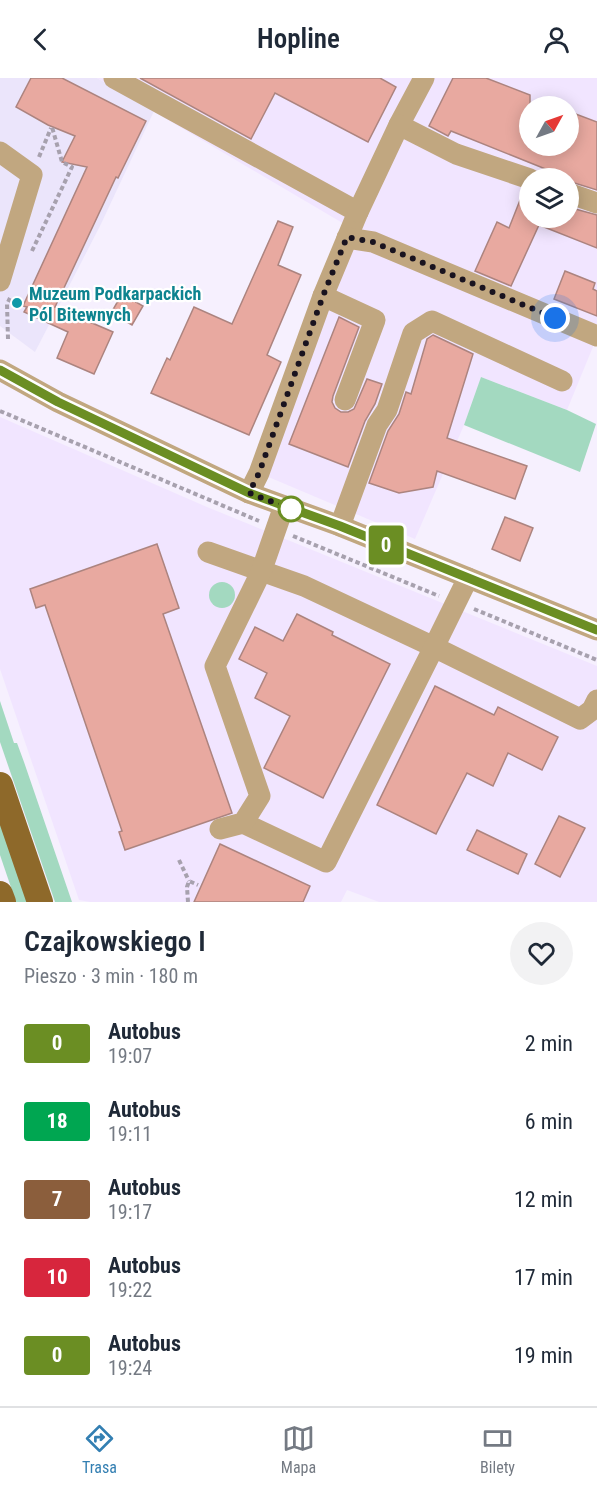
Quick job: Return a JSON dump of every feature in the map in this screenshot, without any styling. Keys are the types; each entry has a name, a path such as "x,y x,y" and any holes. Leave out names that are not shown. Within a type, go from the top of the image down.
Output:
{"main road":[{"path":"0,785 40,902"},
{"path":"0,894 3,902"}],"street":[{"path":"114,78 358,212"},
{"path":"249,493 259,473 323,296 347,237 399,125 424,78"},
{"path":"399,125 456,154 519,175"},
{"path":"0,152 32,175 6,287"},
{"path":"579,197 597,203"},
{"path":"347,237 373,242 597,336"},
{"path":"323,296 375,320 345,400"},
{"path":"340,526 376,425 387,410 413,333 432,321 562,381"},
{"path":"0,370 58,402 249,493 340,526 597,630"},
{"path":"243,823 260,795 215,666 261,572 284,506"},
{"path":"208,552 304,586 579,719 592,710 597,699"},
{"path":"220,829 243,823 326,862 468,578"}],"path":[{"path":"32,175 52,127 62,162 72,167 32,251"},
{"path":"6,287 8,339"},
{"path":"0,411 336,555 597,660"},
{"path":"178,860 189,881 198,885"},
{"path":"188,902 186,887 189,881"}],"shaded area":[{"path":"0,78 97,78 154,111 100,226 35,352 0,326"},
{"path":"97,78 597,78 597,337 567,410 481,377 464,425 415,539 259,473 351,228"},
{"path":"0,417 207,507 597,666 597,902 379,902 347,890 341,902 90,902 79,900 0,669"}],"green space":[{"path":"481,377 567,410 596,424 580,472 464,425"},
{"path":"222,582 231,586 235,595 231,604 222,608 213,604 209,595 213,586"},
{"path":"0,701 14,743 17,743 24,762 72,902 55,902 0,742"},
{"path":"0,822 27,902 16,902 0,855"}],"building":[{"path":"31,78 62,78 146,121 118,178 116,177 55,307 113,332 94,374 57,358 68,332 24,312 27,307 23,306 87,167 62,162 75,136 48,125 16,107"},
{"path":"140,78 380,78 396,87 368,142 275,93 251,139"},
{"path":"453,78 486,78 530,95 519,96 519,156 579,156 579,115 597,122 597,190 579,184 579,168 543,168 451,131 448,136 429,126"},
{"path":"519,203 519,228 538,228 511,286 475,271 497,222 509,228"},
{"path":"579,210 597,215 597,248 547,228 579,228"},
{"path":"278,221 293,227 278,265 301,275 267,355 281,362 249,435 151,393 167,358 170,360 194,307 232,324"},
{"path":"565,271 595,283 593,289 597,291 597,316 554,299"},
{"path":"122,294 143,306 132,325 111,313"},
{"path":"339,317 359,327 333,396 332,402 335,408 341,412 354,409 367,379 382,384 348,467 289,444"},
{"path":"433,335 473,354 447,438 527,466 515,499 437,471 433,487 399,493 369,483 388,431 399,414 406,392 411,394 427,339"},
{"path":"505,517 533,528 520,561 492,549"},
{"path":"157,544 179,608 163,614 232,813 125,850 119,832 122,831 45,605 36,608 30,589"},
{"path":"297,614 333,632 332,635 390,664 323,798 264,768 290,716 255,698 267,673 239,659 255,627 283,641"},
{"path":"435,686 494,715 498,707 558,737 542,770 508,753 493,786 467,773 436,834 377,805"},
{"path":"559,816 585,828 560,877 535,864"},
{"path":"477,830 527,854 518,874 467,850"},
{"path":"220,844 310,886 303,902 194,902"}],"bus line":[{"name":"0","path":"0,370 58,402 249,493 340,526 597,630"}],"place":[{"name":"Muzeum Podkarpackich Pól Bitewnych","path":"17,303"}],"route":[{"path":"291,509 249,493 259,473 323,296 347,237 373,242 555,318"}]}
